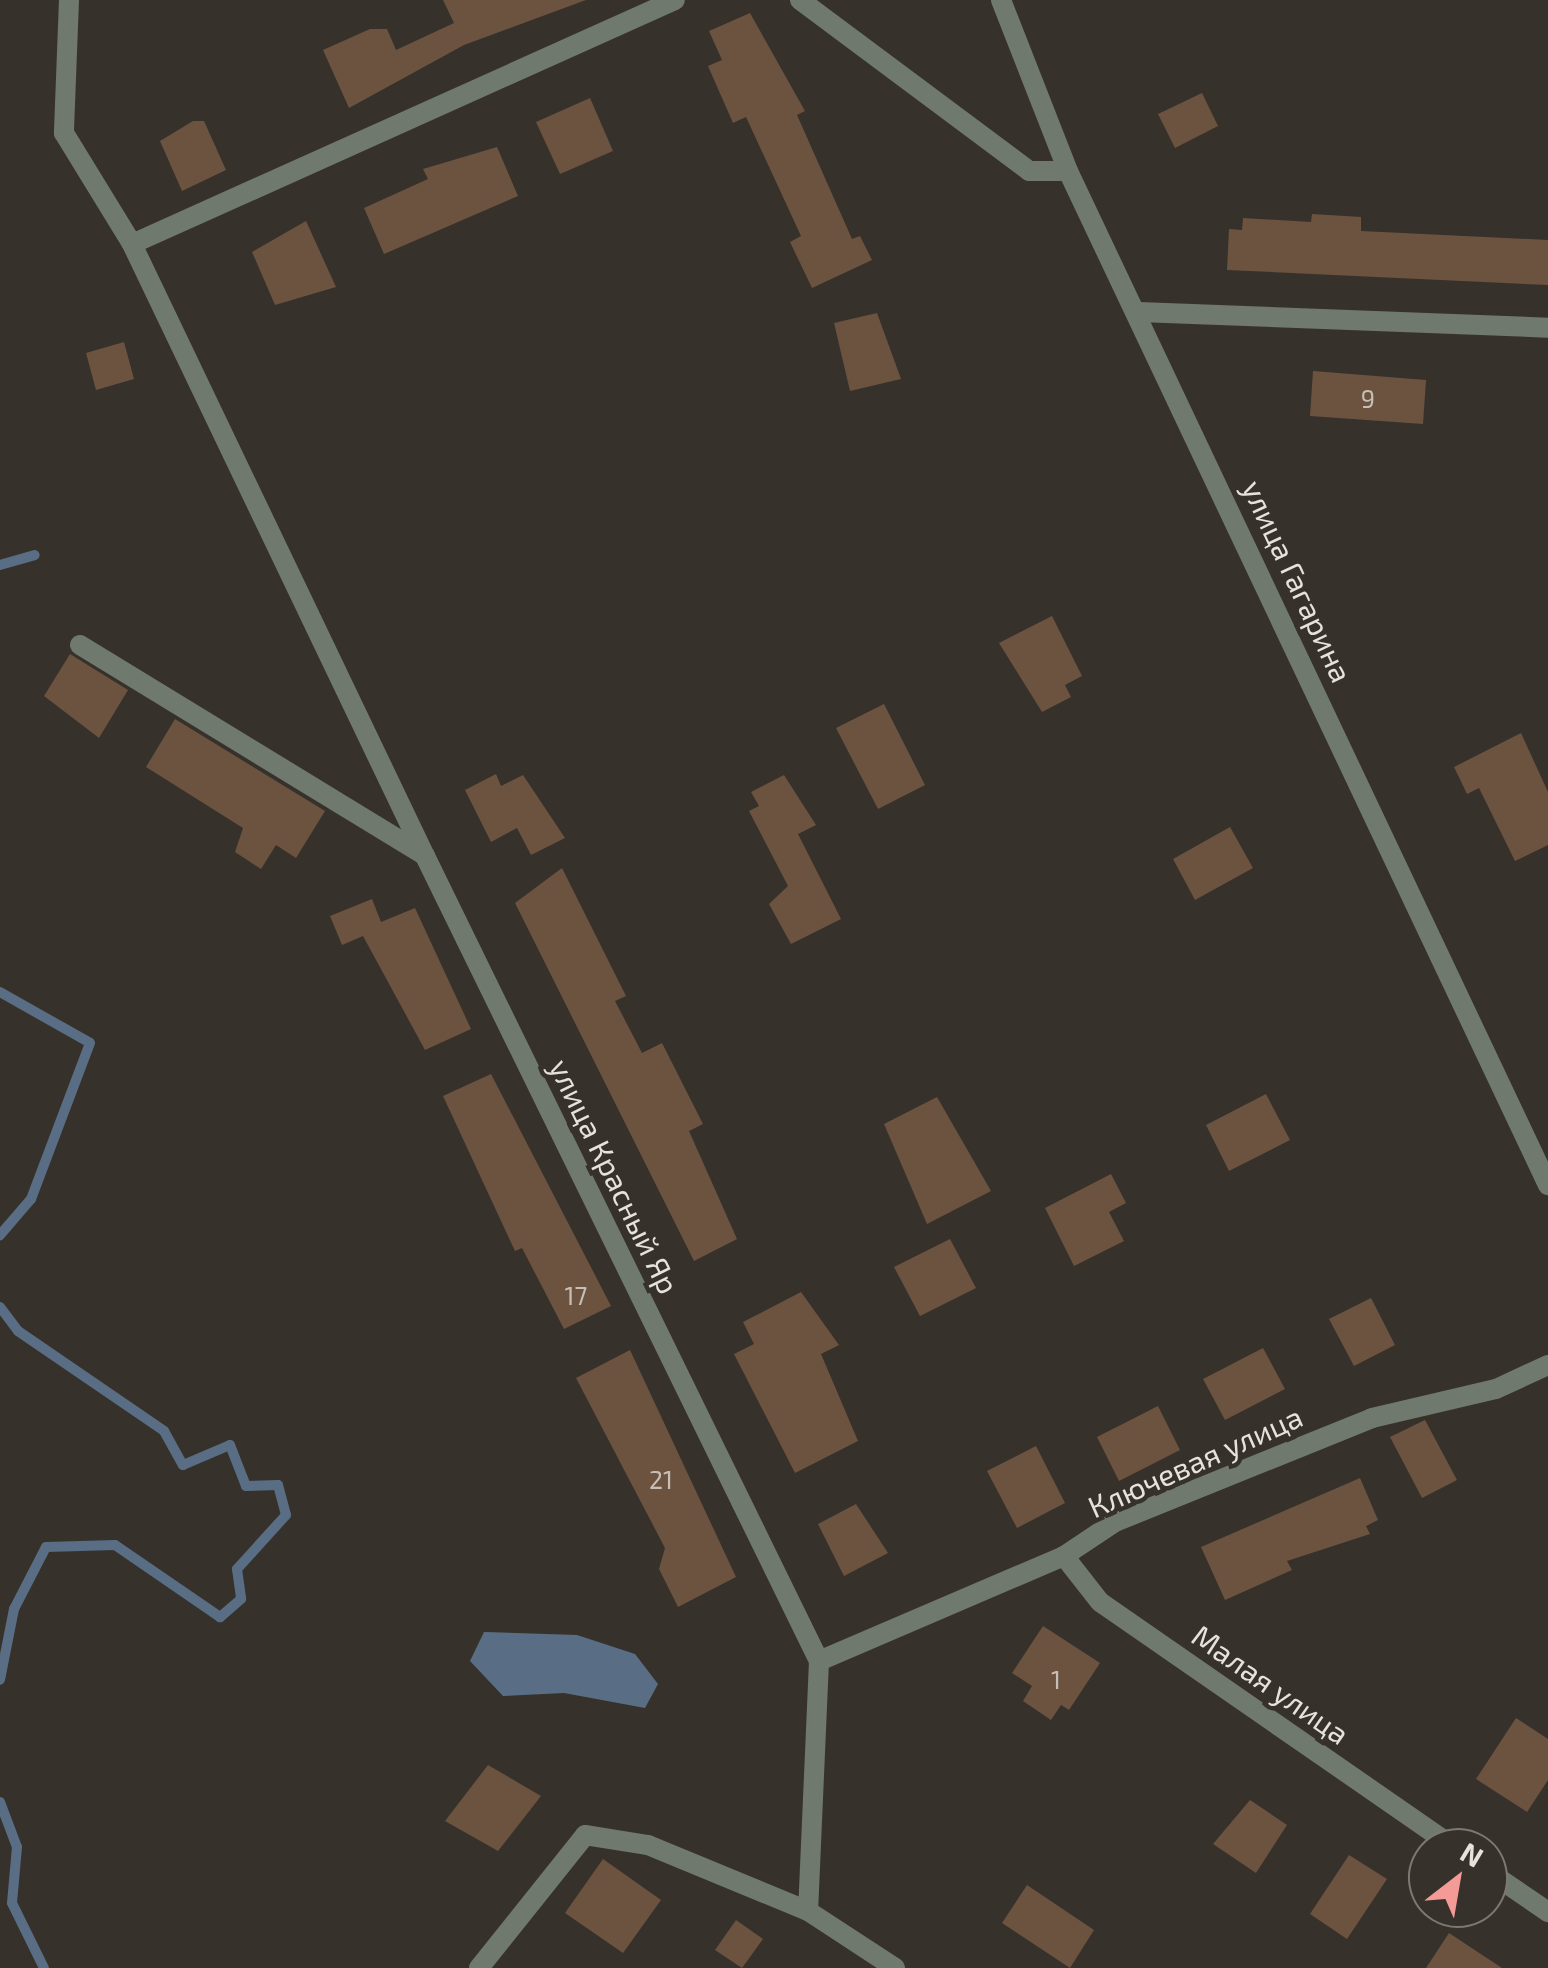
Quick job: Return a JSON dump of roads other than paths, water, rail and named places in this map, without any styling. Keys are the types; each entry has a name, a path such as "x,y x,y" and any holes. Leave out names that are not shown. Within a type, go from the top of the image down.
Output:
{"street":[{"name":"улица Красный Яр","path":"68,0 64,133 132,244 425,856 819,1661 808,1911"},
{"path":"132,244 675,0"},
{"path":"800,0 1029,171 1068,170"},
{"name":"улица Гагарина","path":"1001,0 1068,170 1139,312 1548,1185"},
{"path":"1139,312 1548,328"},
{"path":"80,645 425,856"},
{"name":"Ключевая улица","path":"819,1661 1064,1556 1115,1522 1372,1418 1496,1389 1548,1365"},
{"name":"Малая улица","path":"1064,1556 1100,1602 1426,1828"},
{"path":"479,1968 585,1835 648,1845 808,1911 895,1968"},
{"path":"1508,1884 1548,1912"}],"water":[{"path":"484,1632 577,1635 635,1654 658,1684 645,1708 564,1693 503,1696 470,1661"}],"waterway":[{"path":"0,565 35,555"},
{"path":"0,992 90,1043 31,1199 0,1235"},
{"path":"0,1307 18,1331 164,1431 183,1465 230,1445 246,1486 278,1485 286,1515 237,1569 241,1599 220,1617 115,1545 46,1547 14,1609 0,1680"},
{"path":"0,1802 17,1847 12,1903 44,1968"}]}
